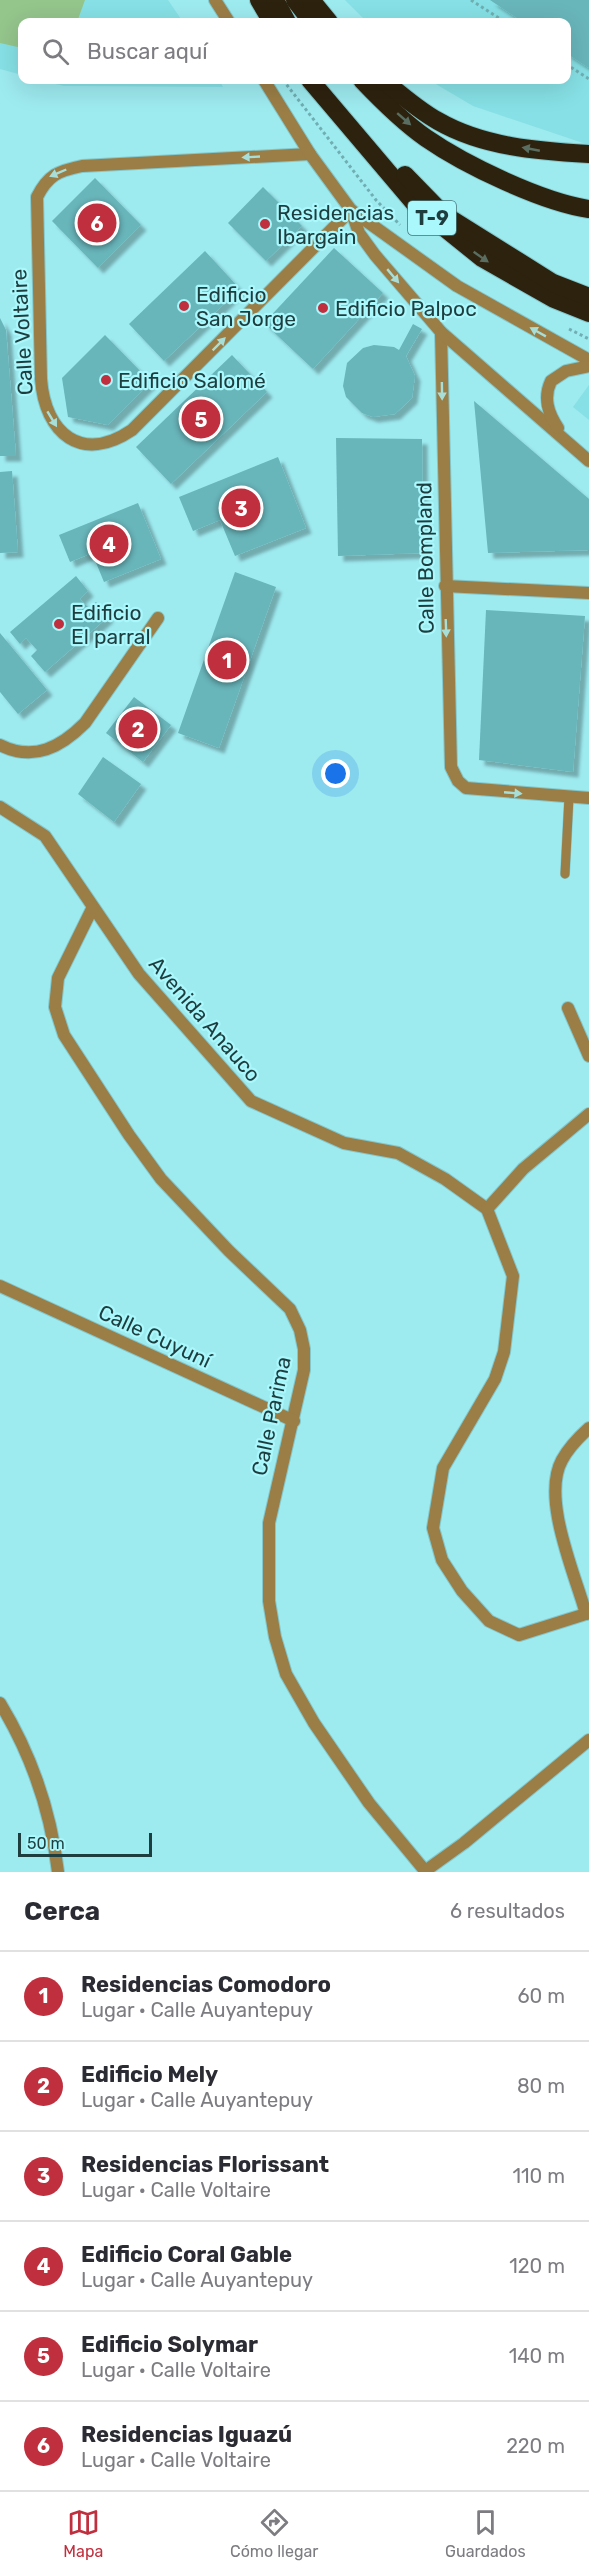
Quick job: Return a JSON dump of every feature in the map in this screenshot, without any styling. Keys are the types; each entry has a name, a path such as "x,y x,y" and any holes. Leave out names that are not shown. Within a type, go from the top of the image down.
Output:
{"highway":[{"path":"259,0 270,18"},
{"path":"275,0 285,18"},
{"path":"295,0 309,18"},
{"path":"311,0 326,18"},
{"name":"T-9","path":"313,84 415,204 482,258 554,299 589,313"},
{"name":"T-9","path":"327,84 355,123 443,214 552,283 589,297"},
{"path":"366,84 425,138 484,170 523,187 589,209"},
{"path":"388,84 438,122 469,135 542,151 589,154"}],"street":[{"path":"216,0 227,18"},
{"path":"266,84 310,154 351,210 359,233 375,255 441,332 589,461"},
{"name":"Calle Voltaire","path":"310,154 82,166 53,173 45,181 37,197 41,379 42,395 52,421 69,438 94,445 112,441 132,430 351,210"},
{"path":"351,210 457,286 589,360"},
{"name":"Calle Bompland","path":"441,332 445,586 451,767 458,781 466,788 570,797"},
{"path":"567,441 549,414 547,390 551,381 566,371 589,366"},
{"path":"445,586 589,593"},
{"path":"0,745 10,750 30,754 52,749 72,736 85,723 158,618"},
{"path":"570,797 589,798"},
{"name":"Avenida Anauco","path":"0,807 45,836 92,909 139,974 251,1101 344,1143 398,1153 445,1179 487,1209"},
{"name":"Calle Parima","path":"92,909 58,978 55,1007 64,1035 129,1135 162,1179 229,1251 290,1309 300,1330 304,1349 304,1370 269,1523 269,1600 275,1637 286,1674 314,1723 369,1803 426,1871 464,1844 589,1740"},
{"path":"568,1008 589,1056"},
{"path":"589,1113 523,1169 487,1209 513,1276 504,1352 495,1379 443,1468 433,1528 442,1560 462,1591 489,1621 519,1635 587,1613 558,1517 554,1487 561,1461 589,1428"},
{"name":"Calle Cuyuní","path":"0,1286 294,1421"},
{"path":"0,1703 19,1734 39,1784 58,1872"}],"lane":[{"path":"565,874 570,797"}],"path":[{"path":"471,0 499,18"},
{"path":"571,67 589,79"}],"shaded area":[{"path":"0,0 168,0 180,18 18,18 18,74 0,69"},
{"path":"345,0 589,0 589,145 473,106 436,84 571,84 571,18 363,18"},
{"path":"56,84 221,84 223,87 64,86"},
{"path":"589,385 589,420 573,407"}],"green space":[{"path":"0,0 85,0 78,18 18,18 18,47 0,43"}],"building":[{"path":"490,0 589,0 589,68 571,56 571,18 517,18"},
{"path":"95,178 141,225 98,268 52,221"},
{"name":"Residencias Ibargain","path":"263,187 302,226 266,261 228,223"},
{"name":"Edificio Palpoc","path":"334,248 383,293 313,369 264,323"},
{"name":"Edificio San Jorge","path":"205,251 240,289 164,361 129,324"},
{"path":"0,318 6,330 16,456 0,456"},
{"path":"413,324 422,329 406,356 415,376 412,398 395,414 373,417 362,413 346,397 343,386 347,363 363,348 374,345 394,347 399,350"},
{"name":"Edificio Salomé","path":"105,335 151,382 108,425 68,417 62,378"},
{"path":"232,355 267,392 171,484 136,447"},
{"path":"474,401 589,499 589,550 488,553"},
{"path":"336,438 422,439 423,553 338,556"},
{"path":"278,457 306,528 235,556 220,520 193,531 179,497"},
{"path":"12,471 18,552 0,553 0,472"},
{"path":"138,503 161,559 104,582 92,553 70,562 59,535"},
{"path":"235,572 276,587 219,748 178,733"},
{"name":"Edificio El parral","path":"76,576 88,591 80,599 89,608 96,602 108,617 45,672 31,656 37,650 26,638 20,644 10,632"},
{"path":"486,610 585,616 573,772 479,760"},
{"path":"0,633 47,690 18,714 0,692"},
{"path":"134,697 171,725 143,762 106,733"},
{"path":"103,757 141,784 114,822 78,794"}],"place":[{"name":"Residencias Iguazú","path":"97,223"},
{"name":"Residencias Ibargain","path":"265,224"},
{"name":"Edificio San Jorge","path":"184,306"},
{"name":"Edificio Palpoc","path":"323,308"},
{"name":"Edificio Salomé","path":"106,380"},
{"name":"Edificio Solymar","path":"201,419"},
{"name":"Residencias Florissant","path":"241,508"},
{"name":"Edificio Coral Gable","path":"109,544"},
{"name":"Edificio El parral","path":"59,624"},
{"name":"Residencias Comodoro","path":"227,660"},
{"name":"Edificio Mely","path":"138,729"}]}
